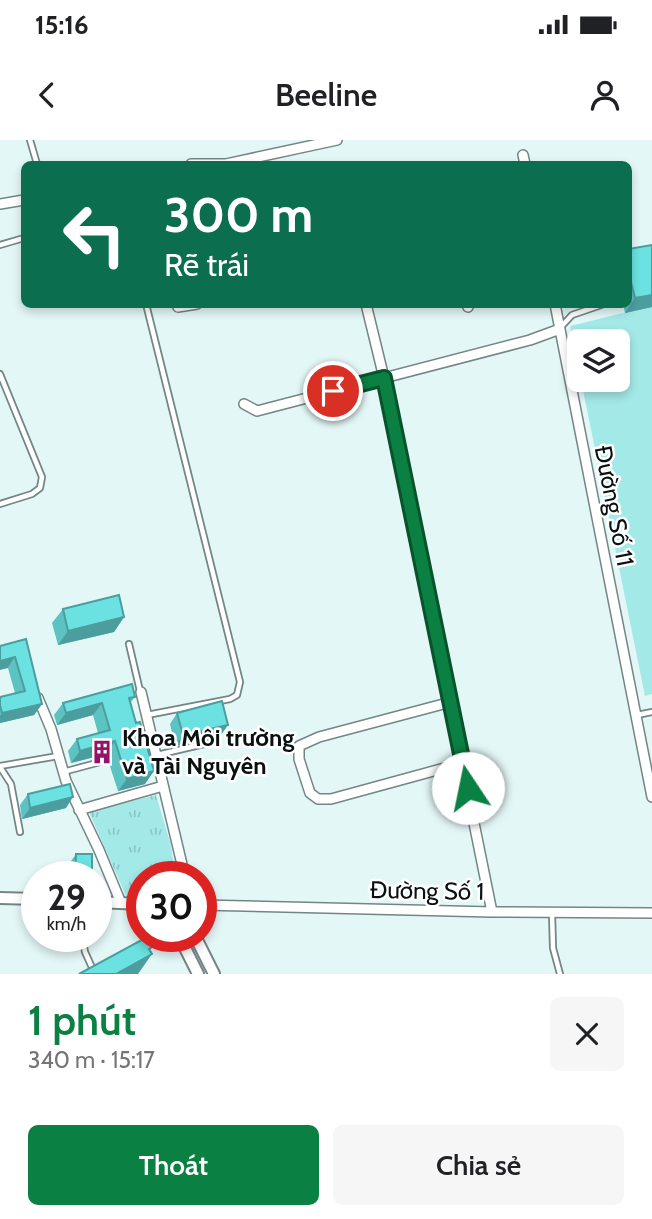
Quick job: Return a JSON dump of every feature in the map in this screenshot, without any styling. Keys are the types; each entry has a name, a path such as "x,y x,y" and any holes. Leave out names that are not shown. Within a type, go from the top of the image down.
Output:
{"street":[{"path":"240,161 337,140"},
{"path":"0,204 21,200"},
{"path":"367,308 384,378 492,912"},
{"name":"Đường Số 11","path":"556,308 652,797"},
{"path":"244,404 257,411 530,340 560,329"},
{"path":"34,683 63,772 121,903"},
{"path":"141,692 181,861"},
{"path":"451,702 319,737 299,747 299,759 307,788 321,799 331,799 463,763"},
{"path":"79,810 163,786"},
{"path":"0,898 21,899"},
{"path":"112,903 126,903"},
{"name":"Đường Số 1","path":"217,905 652,913"},
{"path":"187,952 198,974"},
{"path":"203,952 214,974"}],"lane":[{"path":"30,140 36,161"},
{"path":"0,246 21,239"},
{"path":"146,716 230,699 237,695 240,682 147,308"},
{"path":"560,329 563,322 572,315 592,308"},
{"path":"0,374 42,477 40,488 32,494 0,504"},
{"path":"129,644 141,692"},
{"path":"636,715 652,712"},
{"path":"156,755 217,741"},
{"path":"20,832 10,784 0,766 58,755"},
{"path":"63,772 104,761"},
{"path":"552,912 553,948 560,974"},
{"path":"85,952 94,972"}],"green space":[{"path":"652,306 652,694 645,696 583,392 630,392 630,329 571,329 570,326"},
{"path":"156,795 173,861 126,861 126,896 89,812"}],"building":[{"path":"652,245 652,295 635,298 632,286 632,248"},
{"path":"119,595 124,617 68,631 63,609"},
{"path":"26,639 42,704 2,713 0,697 25,691 15,657 0,661 0,646"},
{"path":"132,684 135,697 129,698 136,723 140,722 154,771 127,779 115,741 80,751 77,739 110,730 102,703 66,713 63,703"},
{"path":"222,701 228,725 183,735 177,713"},
{"path":"70,784 73,797 30,808 28,794"},
{"path":"76,854 92,854 92,861 76,861"},
{"path":"126,948 126,952 152,954 116,974 79,974"}],"place":[{"name":"Khoa Môi trường và Tài Nguyên","path":"102,752"}],"route":[{"path":"333,391 384,378 468,788"}]}
